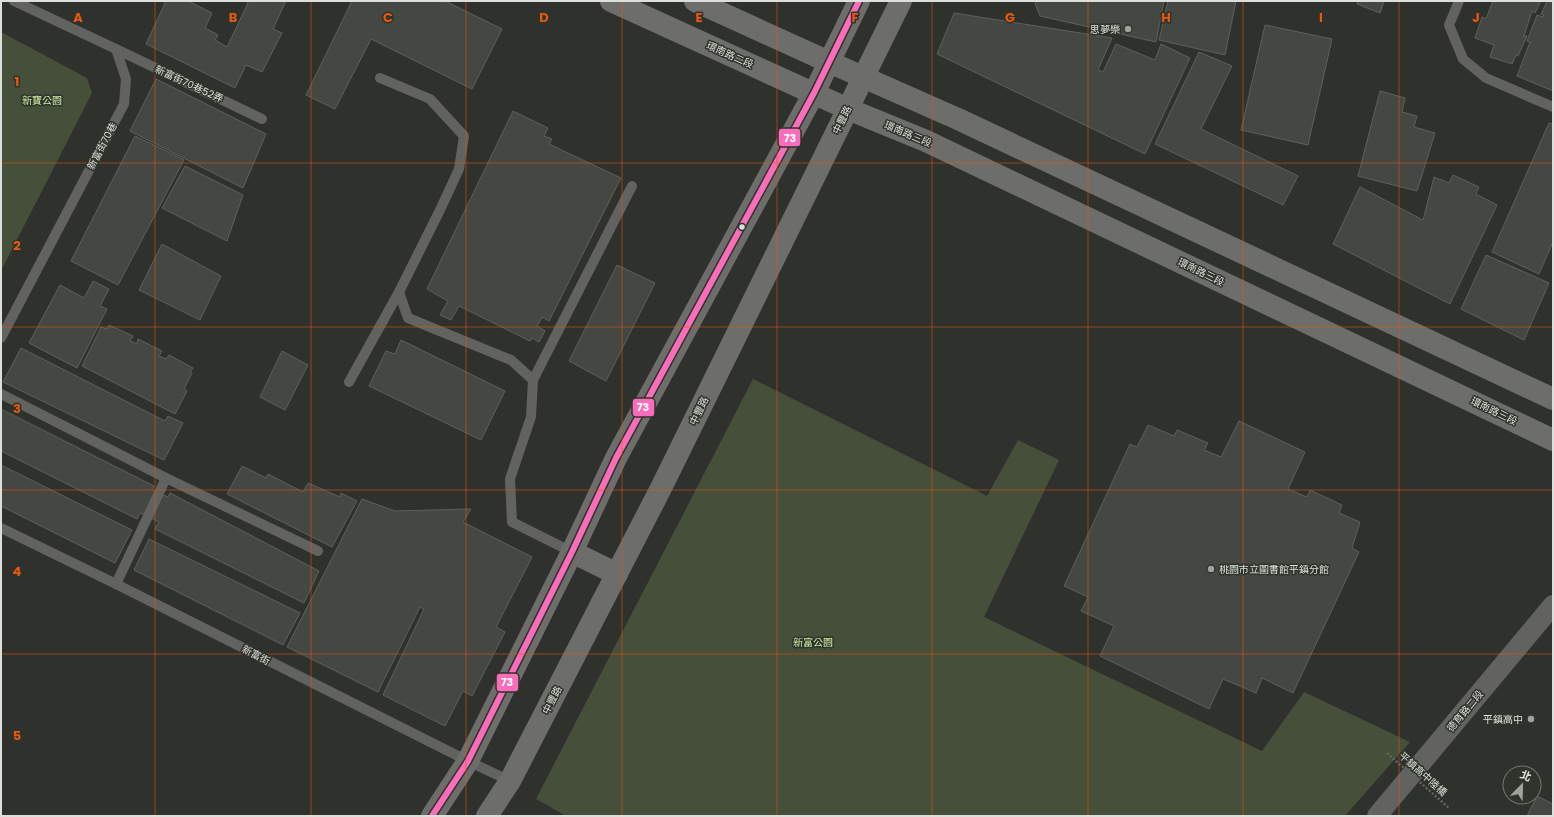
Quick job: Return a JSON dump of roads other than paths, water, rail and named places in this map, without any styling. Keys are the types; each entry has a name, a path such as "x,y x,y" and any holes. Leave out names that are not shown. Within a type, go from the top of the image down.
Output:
{"main road":[{"name":"環南路二段","path":"611,1 848,109"},
{"path":"695,1 829,62 958,118 1553,399"},
{"path":"432,816 468,761 572,552 616,458 814,93 859,1"},
{"name":"中豐路","path":"487,816 510,781 661,488 901,1"},
{"name":"環南路三段","path":"848,109 926,141 1553,440"},
{"path":"572,552 617,574"}],"street":[{"name":"德育路二段","path":"1377,816 1553,605"}],"lane":[{"path":"14,1 116,49"},
{"path":"1459,1 1449,25 1462,59 1486,78 1553,107"},
{"name":"新富街70巷52弄","path":"116,49 262,119"},
{"name":"新富街70巷","path":"1,338 124,104 126,79 116,49"},
{"path":"349,382 399,292 460,169 464,136 430,99 380,78"},
{"path":"572,552 512,522 510,480 531,417 533,380 632,186"},
{"path":"399,292 408,318 511,360 533,380"},
{"path":"1,394 166,478 318,551"},
{"path":"116,584 166,478"},
{"name":"新富街","path":"1,528 510,781"}],"place":[{"name":"思夢樂","path":"1128,29"},
{"name":"桃園市立圖書館平鎮分館","path":"1211,569"},
{"name":"平鎮高中","path":"1531,719"}],"park label":[{"name":"新寶公園","path":"42,100"},
{"name":"新富公園","path":"813,642"}]}
